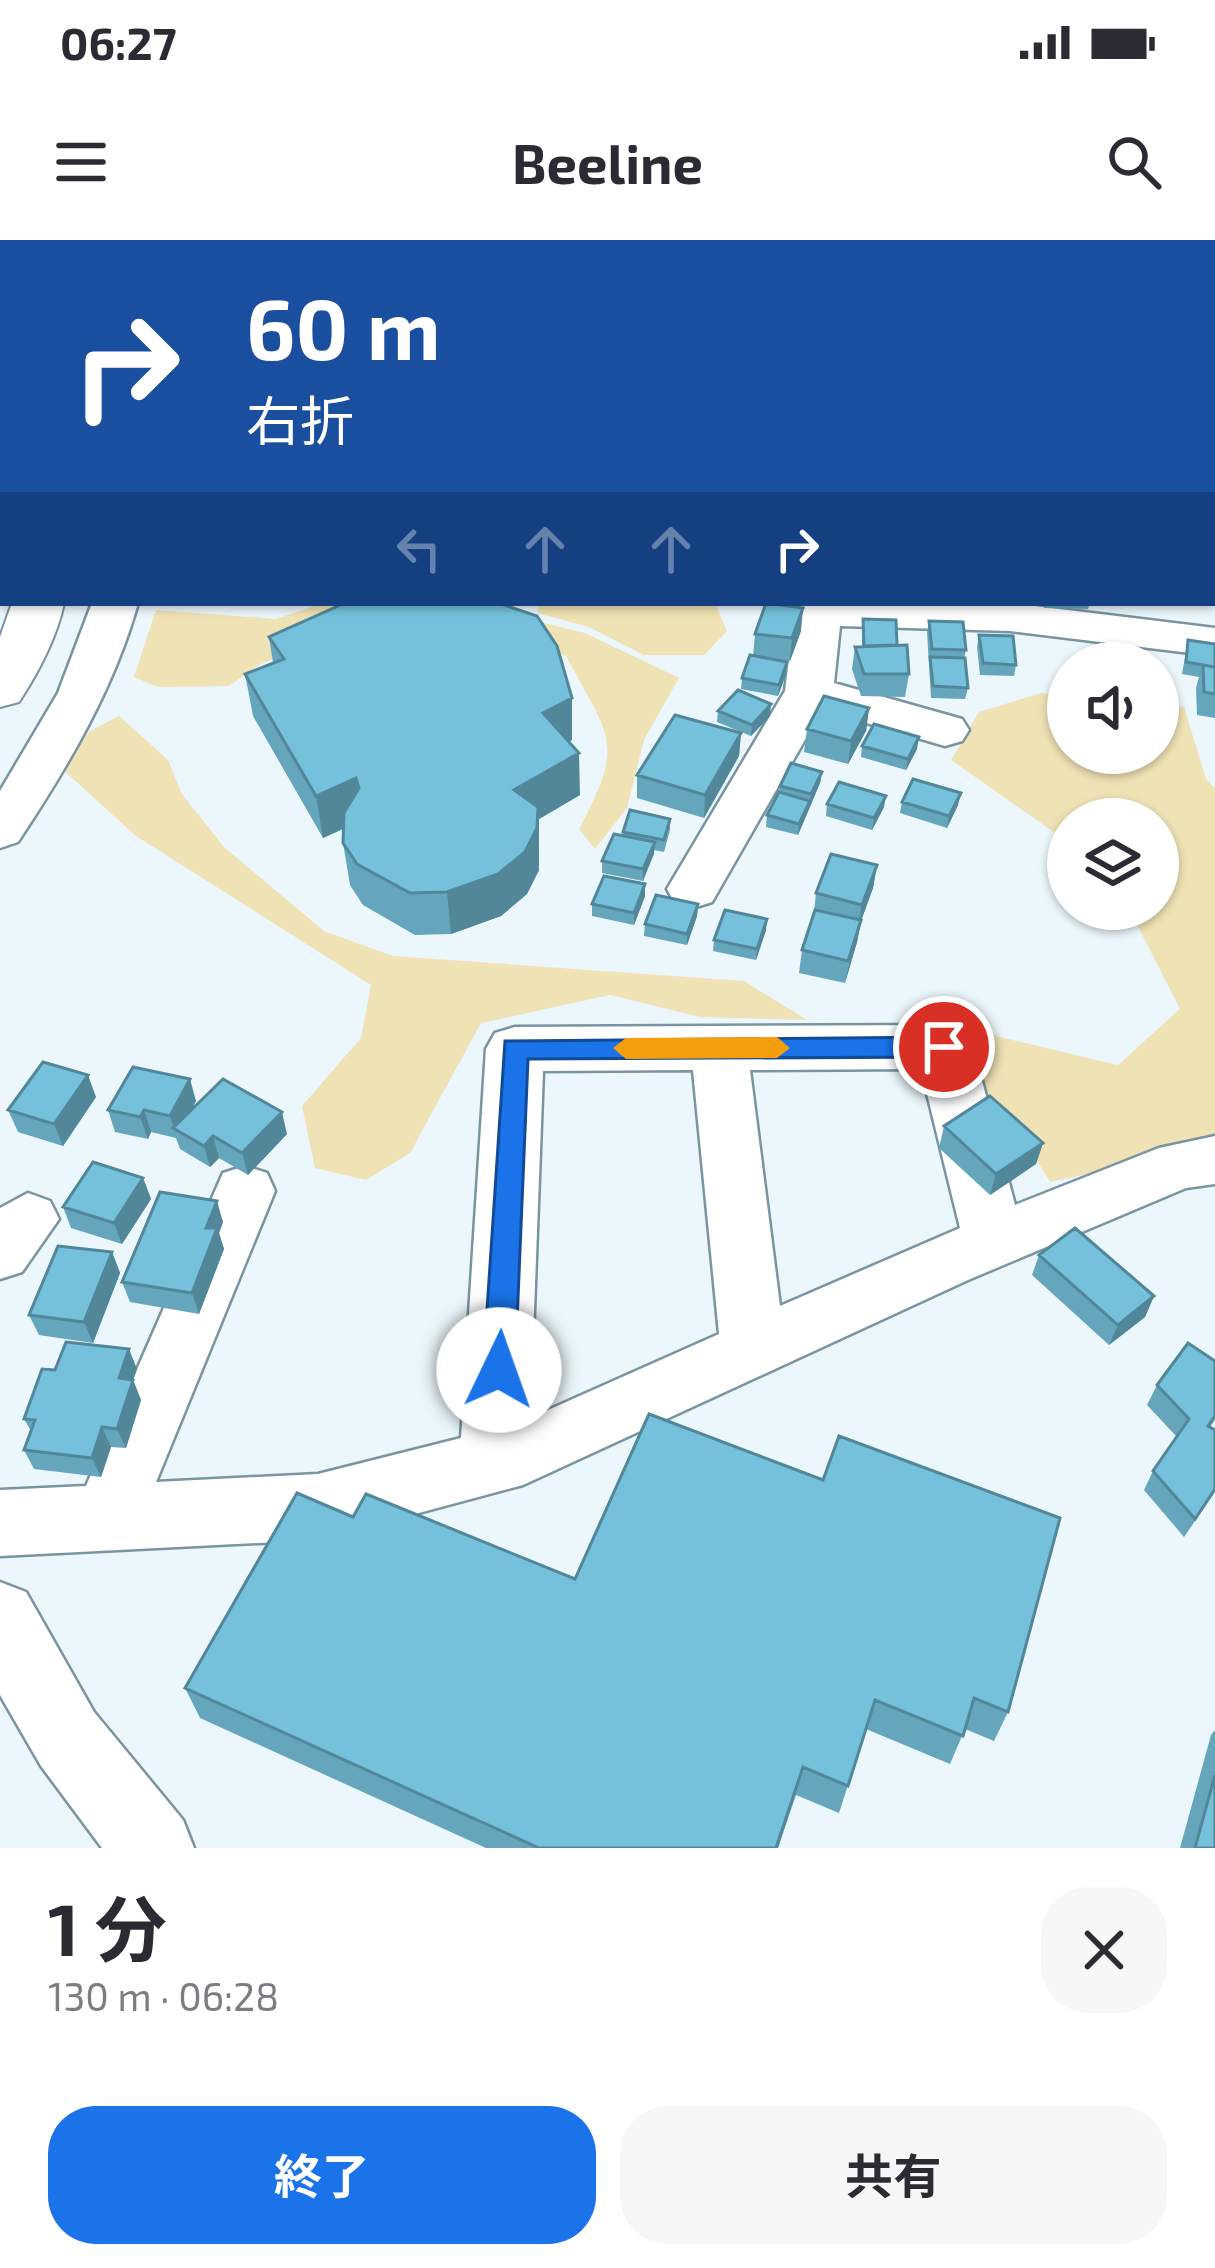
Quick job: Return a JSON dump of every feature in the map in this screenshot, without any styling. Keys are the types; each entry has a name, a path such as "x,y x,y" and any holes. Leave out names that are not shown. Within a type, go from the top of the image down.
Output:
{"highway":[{"path":"0,690 37,606"}],"street":[{"path":"0,830 73,716 98,660 114,606"},
{"path":"693,889 809,692 819,607 1009,610 1215,642"},
{"path":"809,692 945,730"},
{"path":"494,1462 515,1049 944,1047 994,1241"},
{"path":"719,1048 753,1349"},
{"path":"0,1523 318,1507 523,1454 994,1241 1180,1165 1215,1160"},
{"path":"106,1520 245,1192"},
{"path":"0,1617 35,1694 100,1790 155,1848"}],"shaded area":[{"path":"314,606 476,606 585,633 679,678 644,740 627,808 595,849 579,829 603,777 607,741 602,724 566,656 488,626 325,636 257,666 229,686 158,687 134,677 156,610 276,619"},
{"path":"539,606 716,606 727,631 704,655 644,655 589,627 537,613"},
{"path":"1047,694 1047,774 1179,774 1179,706 1184,707 1206,779 1215,788 1215,1147 1050,1182 1020,1133 916,1067 911,1016 1118,1065 1180,1009 1140,930 1179,930 1179,798 1047,798 1047,827 951,760 979,712"},
{"path":"119,716 168,760 182,794 224,847 324,931 393,956 744,981 807,1020 700,1017 610,995 481,1023 410,1153 366,1180 315,1168 302,1106 361,1038 371,985 136,836 61,768 90,731"}],"building":[{"path":"338,606 507,606 537,616 557,646 572,698 543,713 579,753 514,790 538,807 537,828 525,852 498,874 447,892 410,893 357,864 343,843 344,813 359,788 356,778 316,796 245,674 284,659 269,637"},
{"path":"765,606 803,608 792,638 755,634"},
{"path":"863,619 896,620 897,645 864,646"},
{"path":"929,621 963,622 966,650 932,649"},
{"path":"979,635 1013,636 1016,665 983,663"},
{"path":"1188,640 1215,644 1215,667 1186,662"},
{"path":"907,645 909,674 864,674 855,647"},
{"path":"750,655 787,662 779,685 742,678"},
{"path":"930,657 965,658 968,688 933,686"},
{"path":"1203,665 1215,667 1215,694 1204,692"},
{"path":"738,690 771,704 752,725 718,711"},
{"path":"824,696 869,708 851,741 807,729"},
{"path":"675,715 741,733 705,795 637,775"},
{"path":"874,724 919,737 908,759 862,746"},
{"path":"791,763 822,772 811,794 780,786"},
{"path":"913,779 961,793 949,816 902,802"},
{"path":"839,782 886,796 874,818 827,804"},
{"path":"779,792 810,801 799,824 767,815"},
{"path":"630,810 670,819 664,840 623,832"},
{"path":"614,834 655,842 643,869 602,861"},
{"path":"831,854 877,865 862,905 816,893"},
{"path":"604,876 645,884 634,913 592,904"},
{"path":"656,895 698,904 687,934 645,924"},
{"path":"725,910 767,919 757,949 714,940"},
{"path":"815,910 861,920 848,961 802,950"},
{"path":"43,1062 88,1075 54,1124 8,1110"},
{"path":"133,1067 190,1079 170,1116 144,1110 140,1117 108,1110"},
{"path":"223,1079 282,1112 242,1153 213,1136 204,1146 173,1128"},
{"path":"990,1096 1043,1143 996,1174 944,1126"},
{"path":"93,1162 143,1178 114,1223 63,1207"},
{"path":"160,1192 217,1201 206,1228 217,1228 192,1293 122,1282"},
{"path":"1075,1228 1154,1296 1118,1325 1039,1255"},
{"path":"58,1246 112,1252 84,1322 29,1315"},
{"path":"66,1342 129,1349 119,1378 133,1380 117,1429 102,1427 92,1458 24,1450 35,1420 24,1419 42,1369 55,1370"},
{"path":"1188,1343 1215,1361 1215,1416 1208,1426 1215,1430 1215,1489 1195,1519 1153,1471 1189,1419 1157,1385"},
{"path":"649,1414 823,1480 839,1436 1060,1518 1008,1712 974,1698 963,1736 875,1700 848,1786 803,1767 776,1848 539,1848 185,1688 297,1493 353,1517 366,1494 575,1579"},
{"path":"1215,1775 1215,1848 1195,1848"}],"slow traffic":[{"path":"626,1048 777,1048"}],"route":[{"path":"499,1370 515,1049 944,1047"}]}
